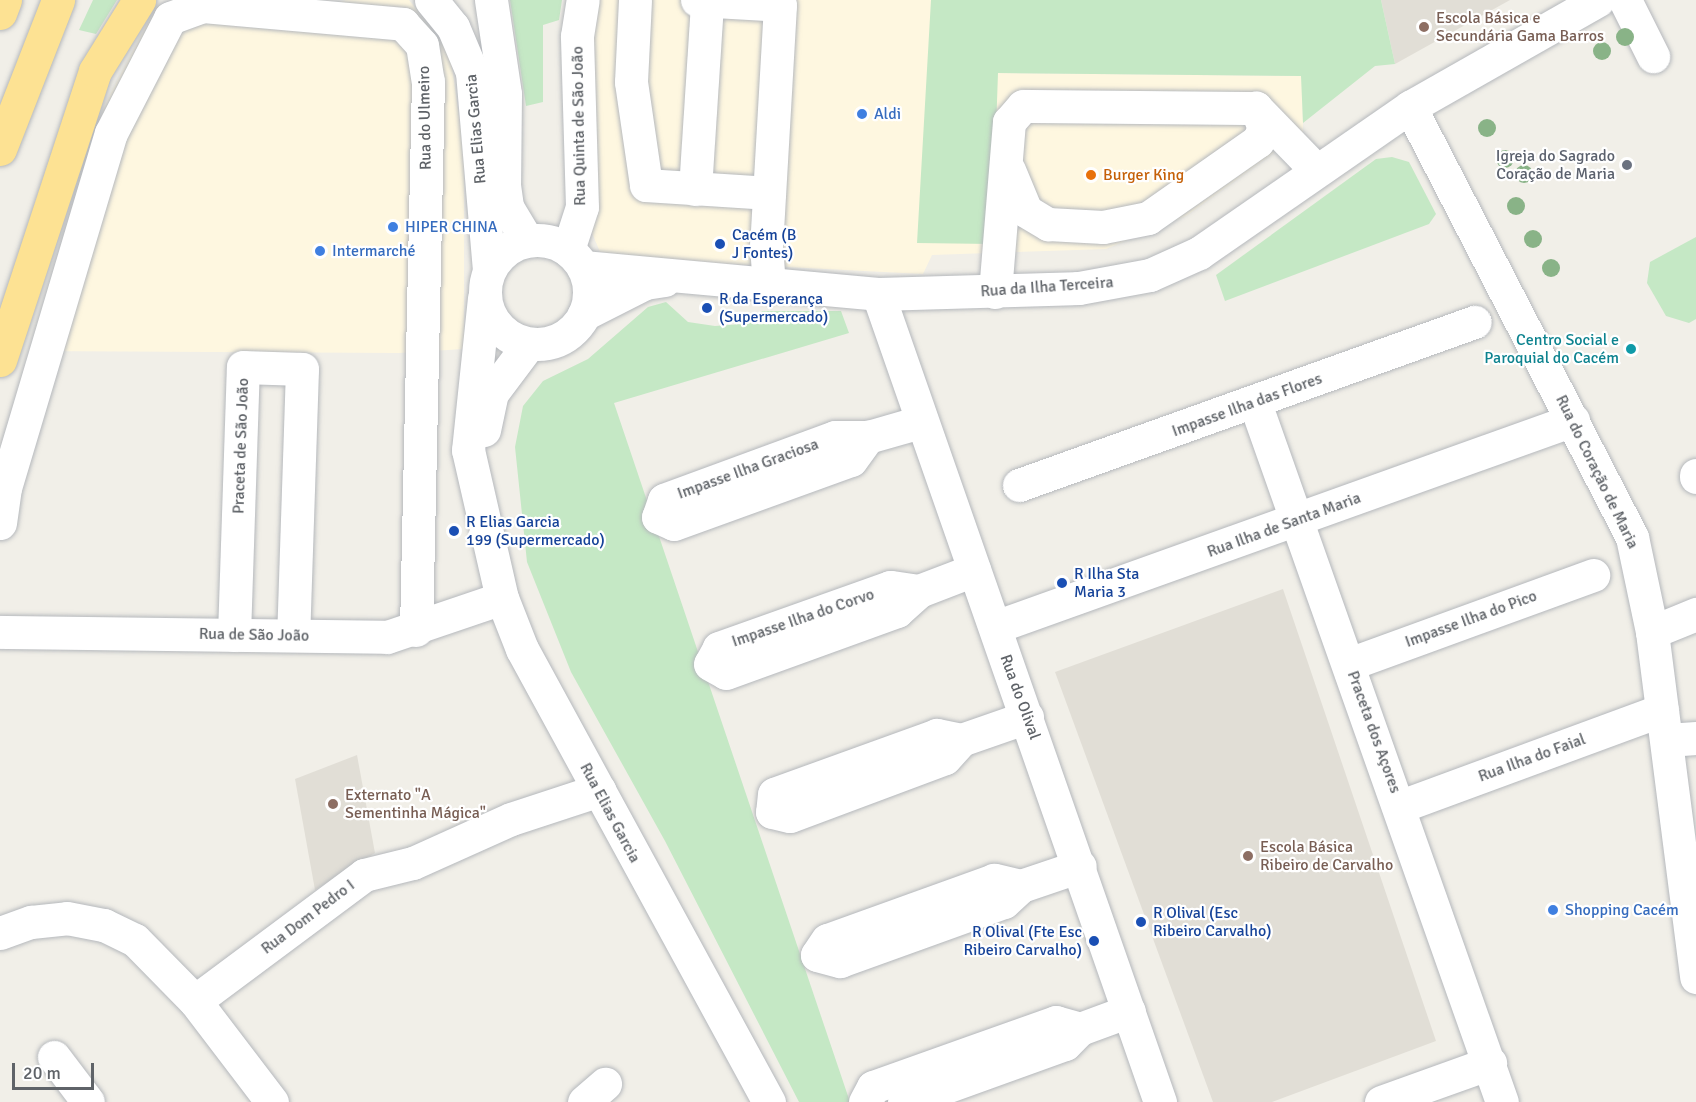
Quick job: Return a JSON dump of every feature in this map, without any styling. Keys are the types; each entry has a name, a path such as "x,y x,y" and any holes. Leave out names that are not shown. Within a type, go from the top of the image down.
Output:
{"highway":[{"path":"0,13 5,0"},
{"path":"0,149 58,0"},
{"path":"0,360 95,71 139,0"}],"street":[{"name":"Rua Elias Garcia","path":"430,0 453,27 472,72 486,284 468,450 502,598 522,649 769,1102"},
{"name":"Rua Elias Garcia","path":"491,0 506,94 504,185 507,207 527,240"},
{"name":"Rua Quinta de São João","path":"575,258 582,207 577,36 583,0"},
{"path":"635,0 630,82 646,185 769,193"},
{"path":"697,0 780,6 769,193 769,286"},
{"name":"Rua da Ilha Terceira","path":"575,258 670,279 878,294 1079,288 1166,271 1410,107 1598,0"},
{"path":"1625,0 1653,56"},
{"path":"694,189 707,1"},
{"name":"Rua do Ulmeiro","path":"0,523 5,488 111,133 170,18 202,6 403,24 422,45 428,81 416,630"},
{"path":"994,292 1009,122 1023,106 1256,108 1316,170"},
{"name":"Rua do Coração de Maria","path":"1410,107 1632,537 1675,730 1696,977"},
{"path":"1007,162 1014,190 1037,219 1103,227 1148,218 1258,141 1264,128 1256,108"},
{"path":"527,240 575,258 589,292 584,314 562,339 528,345 499,328 486,284 511,246 527,240"},
{"name":"Rua da Ilha Terceira","path":"584,314 645,283 670,279"},
{"name":"Rua do Olival","path":"878,294 920,422 1080,866 1160,1102"},
{"name":"Impasse Ilha das Flores","path":"1019,485 1255,403 1475,322"},
{"name":"Rua Elias Garcia","path":"482,512 481,442 492,393 528,345"},
{"name":"Praceta de São João","path":"234,635 243,367 302,369 293,635"},
{"name":"Praceta dos Açores","path":"1255,403 1401,806 1502,1102"},
{"name":"Rua Ilha de Santa Maria","path":"995,627 1298,521 1573,420"},
{"name":"Impasse Ilha Graciosa","path":"868,438 851,460 674,524 658,517 664,500 835,437 868,438 920,422"},
{"name":"Impasse Ilha do Corvo","path":"919,591 897,611 726,673 710,664 719,648 880,591 919,591 974,570"},
{"name":"Impasse Ilha do Pico","path":"1349,664 1593,575"},
{"name":"Rua de São João","path":"0,632 387,637 416,630 502,598"},
{"path":"1652,632 1696,614"},
{"path":"961,740 937,735 774,794 772,812 790,816 945,758 961,740 1027,717"},
{"name":"Rua Ilha do Faial","path":"1401,806 1675,730"},
{"name":"Rua Dom Pedro I","path":"195,1001 364,875 413,863 511,819 599,790"},
{"path":"1021,886 994,880 826,940 817,956 840,961 1004,902 1021,886 1080,866"},
{"path":"0,933 16,919 67,918 104,925 135,940 195,1001 272,1102"},
{"path":"904,1102 1065,1044 1080,1029 1129,1011"},
{"path":"865,1102 873,1087 1056,1022 1080,1029"},
{"path":"54,1057 88,1102"},
{"path":"1381,1102 1490,1063"}],"shaded area":[{"path":"173,0 326,7 346,0 409,0 450,53 464,152 464,349 399,353 33,351 105,104 156,7"},
{"path":"597,0 998,0 993,73 1302,76 1303,132 1186,216 1106,249 932,255 923,274 630,259 600,252 592,233 591,43"},
{"name":"Escola Básica e Secundária Gama Barros","path":"1381,0 1510,0 1395,64"},
{"name":"Escola Básica Ribeiro de Carvalho","path":"1283,589 1436,1041 1272,1102 1213,1102 1055,672"},
{"name":"Externato \"A Sementinha Mágica\"","path":"357,755 375,853 315,890 295,779"}],"green space":[{"path":"93,0 117,0 96,34 79,30"},
{"path":"510,0 562,0 559,20 543,25 543,102 526,106"},
{"path":"931,0 1381,0 1395,64 1375,66 1303,123 1301,76 998,73 992,244 917,243"},
{"path":"1392,157 1409,162 1436,214 1429,224 1225,301 1216,275 1376,159"},
{"path":"1696,237 1696,319 1689,323 1666,316 1647,283 1650,262"},
{"path":"666,302 688,322 715,326 742,324 763,311 841,311 849,333 614,403 850,1102 799,1102 665,841 571,672 527,562 515,447 523,406 543,381 588,359 648,307"}],"place":[{"name":"Escola Básica e Secundária Gama Barros","path":"1424,27"},
{"name":"Aldi","path":"862,114"},
{"name":"Igreja do Sagrado Coração de Maria","path":"1627,165"},
{"name":"Burger King","path":"1091,175"},
{"name":"HIPER CHINA","path":"393,227"},
{"name":"Cacém (B J Fontes)","path":"720,244"},
{"name":"Intermarché","path":"320,251"},
{"name":"R da Esperança (Supermercado)","path":"707,308"},
{"name":"Centro Social e Paroquial do Cacém","path":"1631,349"},
{"name":"R Elias Garcia 199 (Supermercado)","path":"454,531"},
{"name":"R Ilha Sta Maria 3","path":"1062,583"},
{"name":"Externato \"A Sementinha Mágica\"","path":"333,804"},
{"name":"Escola Básica Ribeiro de Carvalho","path":"1248,856"},
{"name":"Shopping Cacém","path":"1553,910"},
{"name":"R Olival (Esc Ribeiro Carvalho)","path":"1141,922"},
{"name":"R Olival (Fte Esc Ribeiro Carvalho)","path":"1094,941"}]}
